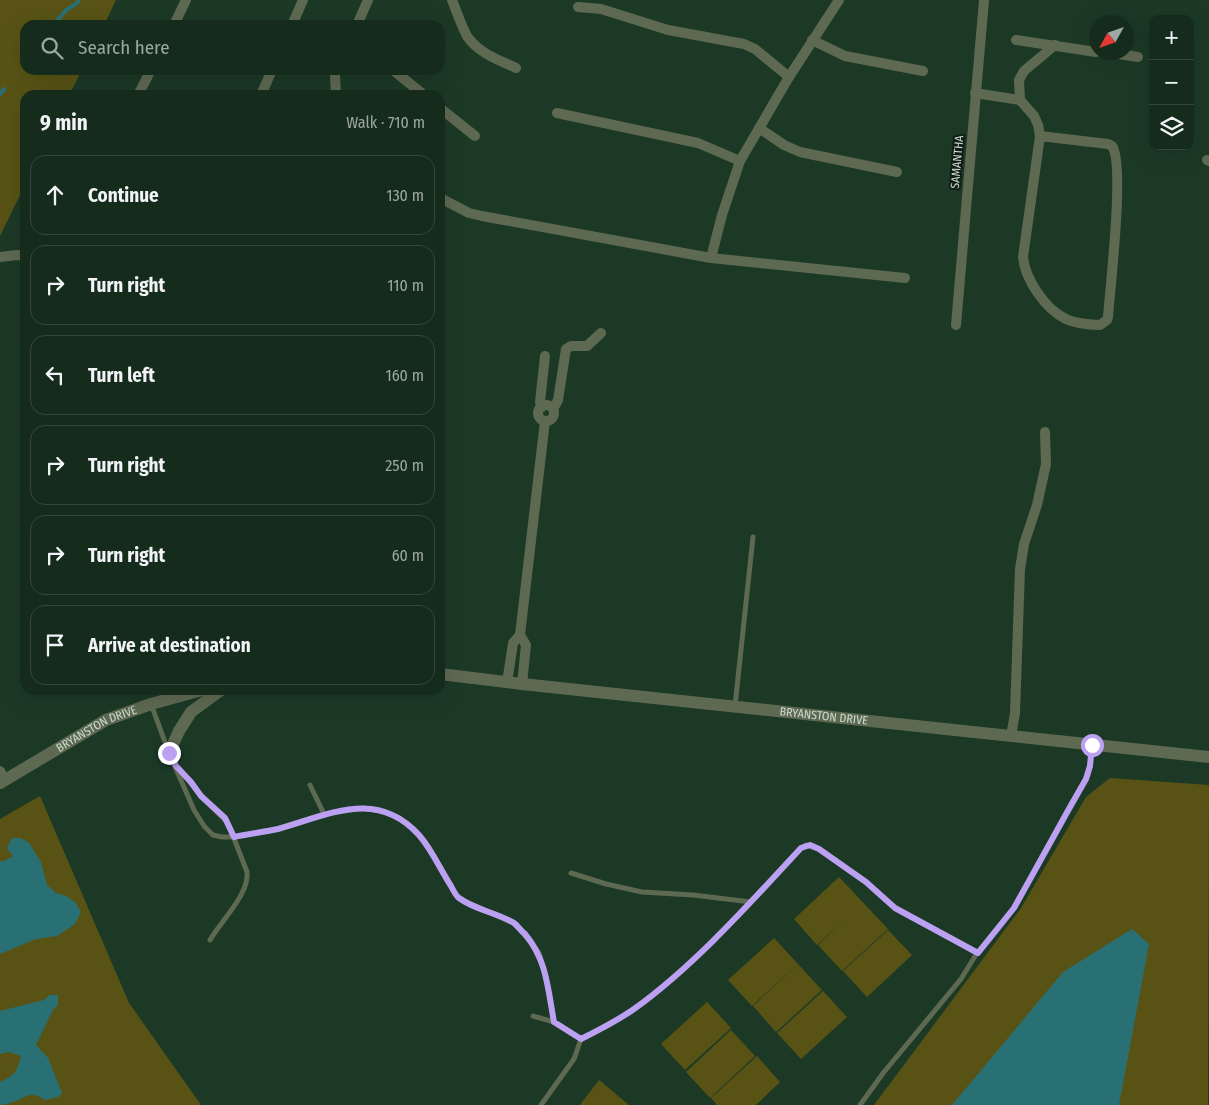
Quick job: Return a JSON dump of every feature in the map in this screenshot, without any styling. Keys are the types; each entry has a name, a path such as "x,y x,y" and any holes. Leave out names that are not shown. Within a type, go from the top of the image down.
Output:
{"street":[{"path":"176,20 186,0"},
{"path":"294,20 303,0"},
{"path":"360,20 368,0"},
{"path":"452,0 466,35 472,42 487,54 516,68"},
{"path":"711,258 722,215 740,161 789,77 839,0"},
{"name":"SAMANTHA","path":"956,326 984,0"},
{"path":"578,7 601,9 668,30 744,44 755,49 789,77"},
{"path":"812,40 845,56 922,70"},
{"path":"1016,40 1089,51"},
{"path":"1040,136 1108,144 1112,146 1116,154 1117,195 1108,317 1100,325 1067,320 1055,312 1040,295 1026,274 1023,257 1040,136 1034,116 1020,100 1019,80 1024,71 1055,45"},
{"path":"1134,56 1138,57"},
{"path":"141,90 148,75"},
{"path":"263,90 270,75"},
{"path":"335,75 335,90"},
{"path":"399,75 418,90"},
{"path":"975,93 1020,100"},
{"path":"445,112 475,136"},
{"path":"558,113 698,144 740,161"},
{"path":"759,128 784,145 800,152 897,172"},
{"path":"445,201 469,213 482,216 711,258 904,278"},
{"path":"0,257 20,255"},
{"path":"552,409 558,400 566,349 571,346 586,346 601,333"},
{"path":"542,406 540,402 545,356"},
{"path":"542,406 552,409 554,413 550,421 541,420 538,414 542,406"},
{"path":"522,684 526,645 520,635 545,421"},
{"path":"1011,736 1015,713 1020,569 1024,544 1037,506 1046,464 1045,432"},
{"path":"507,682 512,643 520,635"},
{"name":"BRYANSTON DRIVE","path":"445,675 1209,757"},
{"name":"BRYANSTON DRIVE","path":"2,778 106,720 184,695"},
{"path":"169,753 179,731 191,712 214,695"}],"lane":[{"path":"735,707 752,537"},
{"path":"151,704 169,753 188,796 204,826 217,837 234,837 277,829 324,814 358,808 374,808 398,817 410,826 428,846 458,898 515,924 539,953 554,1022"},
{"path":"860,1105 884,1072 961,979 978,953 1014,908 1086,779 1090,766 1092,745"},
{"path":"176,766 201,796 225,818 247,872 248,878 244,889 210,940"},
{"path":"310,785 324,814"},
{"path":"541,1105 574,1059 581,1039 618,1019 650,996 682,969 751,902 801,848 810,845 819,849 866,882 895,908 978,953"},
{"path":"571,873 606,884 642,892 693,895 751,902"},
{"path":"533,1016 554,1022 581,1039"}],"shaded area":[{"path":"0,0 116,0 106,20 20,20 20,75 79,75 72,90 20,90 20,195 0,236"},
{"path":"1110,778 1209,785 1208,1105 874,1105 1021,908 1086,797"},
{"path":"40,796 129,1003 201,1105 0,1105 0,819"},
{"path":"839,877 888,929 842,971 818,945 845,919 817,945 794,919"},
{"path":"888,930 912,955 867,997 843,971"},
{"path":"774,938 798,964 752,1006 728,980"},
{"path":"798,964 822,990 776,1032 753,1006"},
{"path":"823,991 847,1017 801,1059 777,1033"},
{"path":"707,1002 731,1028 685,1070 661,1044"},
{"path":"731,1030 755,1056 710,1098 686,1072"},
{"path":"757,1056 780,1082 756,1105 717,1105 711,1098"},
{"path":"599,1080 629,1105 580,1105"}],"water":[{"path":"12,838 21,838 29,843 41,862 47,885 56,893 66,896 75,902 81,912 75,924 57,936 36,939 0,954 0,861 13,856 7,848"},
{"path":"1132,929 1149,944 1119,1105 952,1105 1063,972"},
{"path":"50,995 58,995 58,1005 53,1010 36,1045 48,1058 62,1093 58,1097 45,1100 36,1095 29,1095 11,1103 0,1105 0,1082 15,1072 21,1056 9,1052 0,1054 0,1011 44,1000"}],"waterway":[{"path":"58,20 66,10 79,0"},
{"path":"0,94 4,89"}],"route":[{"path":"169,753 176,766 201,796 225,818 234,837 277,829 324,814 353,809 374,808 398,817 410,826 428,846 458,898 515,924 527,937 539,953 554,1022 581,1039 602,1029 634,1009 682,969 806,845 819,849 866,882 895,908 978,953 1014,908 1086,779 1090,766 1092,745"}]}
